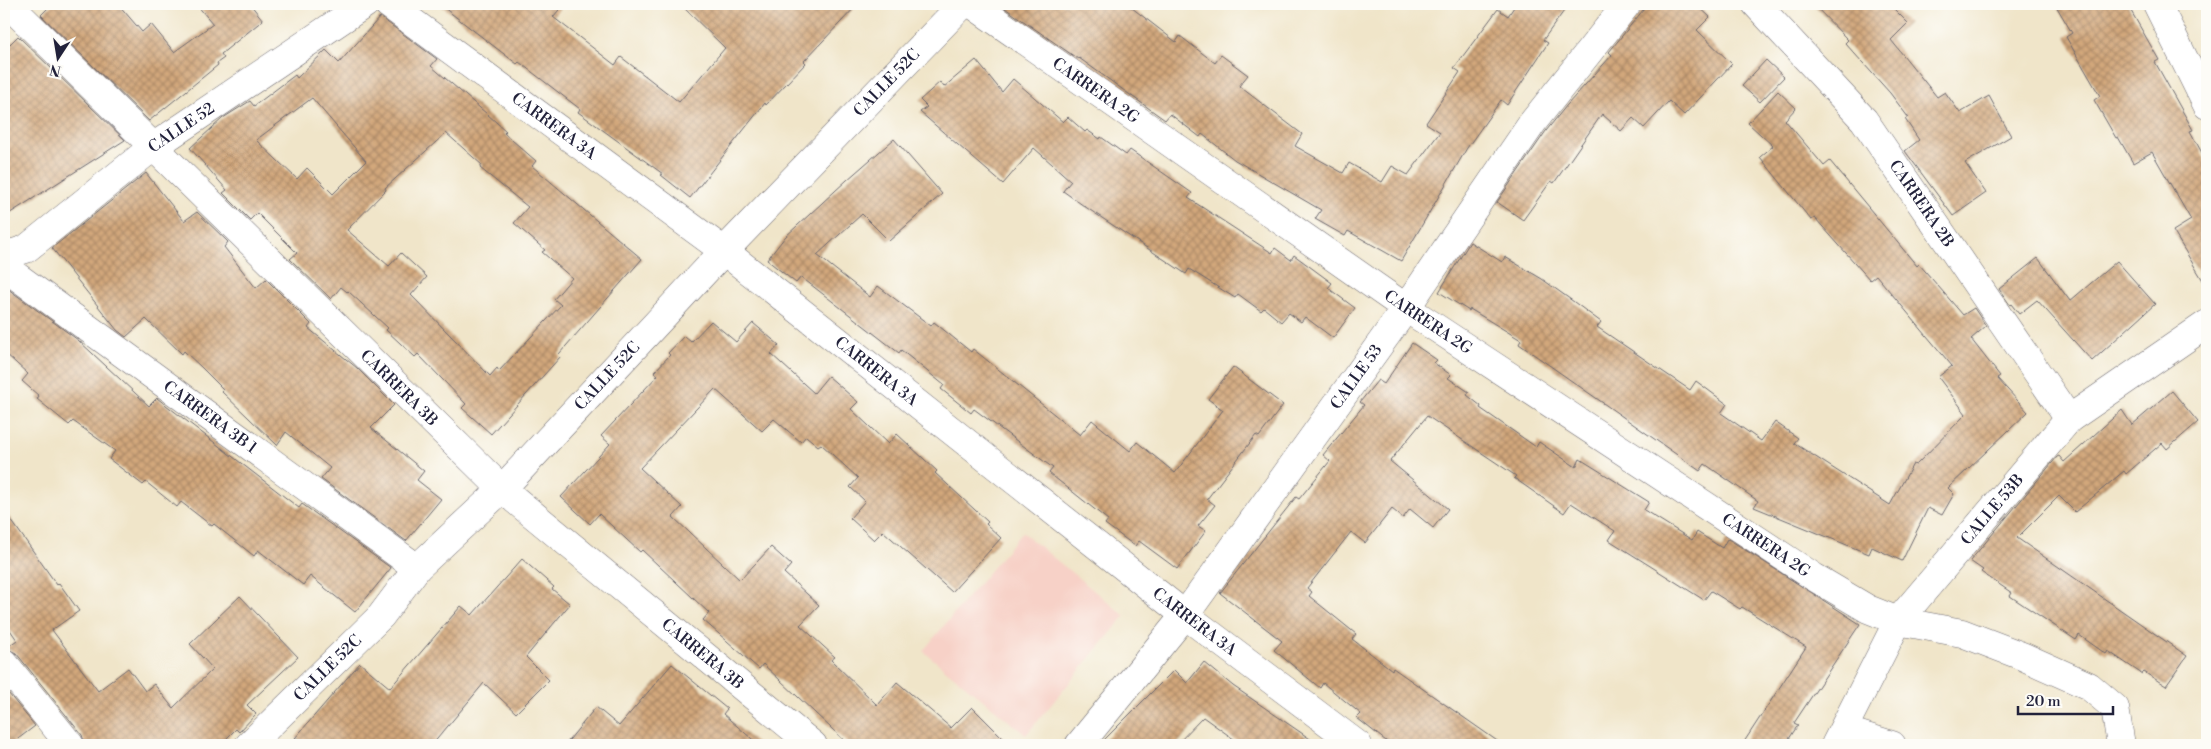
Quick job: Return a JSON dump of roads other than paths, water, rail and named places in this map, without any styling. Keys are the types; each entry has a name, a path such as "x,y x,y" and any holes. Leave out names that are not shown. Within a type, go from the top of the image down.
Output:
{"street":[{"name":"CARRERA 3B","path":"8,4 502,489 813,745"},
{"name":"CALLE 52","path":"4,253 10,254 26,249 153,147 365,4"},
{"name":"CARRERA 3A","path":"388,4 724,251 1185,615 1358,745"},
{"name":"CALLE 52C","path":"262,742 381,616 417,568 502,489 724,251 963,4"},
{"name":"CARRERA 2G","path":"972,4 1406,308 1814,577 1868,609 1898,621 1962,634 2022,656 2089,686 2115,708 2121,745"},
{"name":"CALLE 53","path":"1079,745 1185,615 1406,308 1533,122 1627,4"},
{"name":"CARRERA 2B","path":"1756,4 1864,120 2069,419"},
{"path":"2157,4 2207,105"},
{"name":"CARRERA 3B 1","path":"4,267 417,568"},
{"name":"CALLE 53B","path":"1840,738 1898,621 2069,419 2207,324"},
{"path":"4,663 70,745"},
{"path":"1840,738 1892,745"}]}
